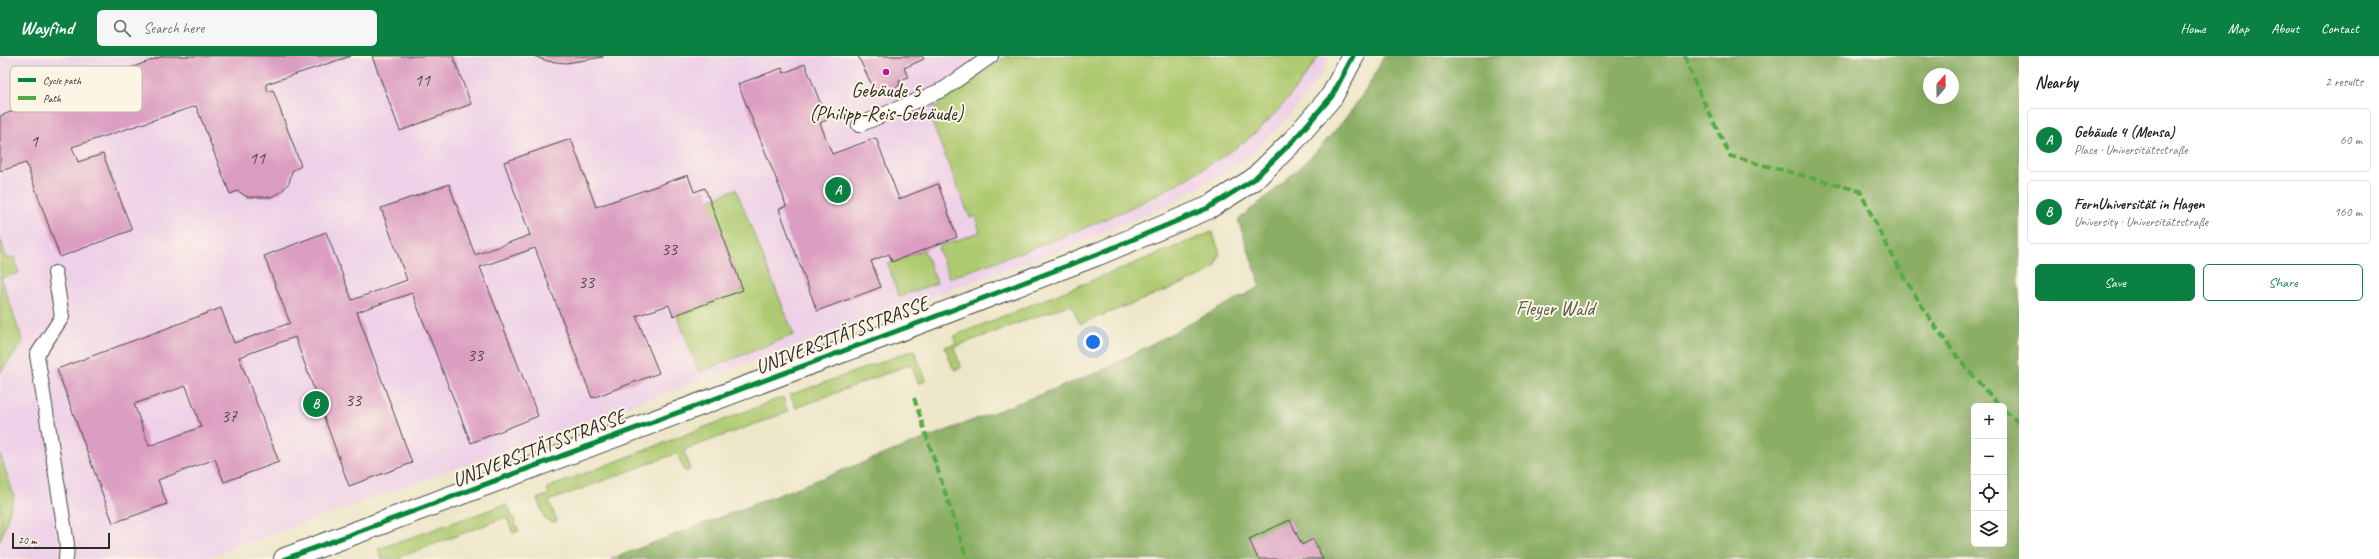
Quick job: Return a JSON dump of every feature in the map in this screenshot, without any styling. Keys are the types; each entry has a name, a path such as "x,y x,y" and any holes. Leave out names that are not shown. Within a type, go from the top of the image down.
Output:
{"street":[{"name":"UNIVERSITÄTSSTRASSE","path":"285,559 921,322 1098,254 1208,208 1253,180 1294,140 1332,96 1353,56"}],"lane":[{"path":"859,125 944,89 991,56"},
{"path":"54,273 62,317 37,355 67,544 66,559"}],"shaded area":[{"path":"0,56 1331,56 1323,72 1289,116 1246,160 1166,206 1061,250 204,559 0,559"}],"green space":[{"path":"1007,56 1319,56 1290,96 1255,133 1223,156 1189,177 1161,193 1102,221 949,278 938,247 980,232 975,216 970,218 931,120 934,108 941,101"},
{"name":"Fleyer Wald","path":"1384,56 2019,56 2019,559 611,559 1099,372 1261,286 1238,220 1290,176 1323,144 1352,110 1368,87"},
{"path":"736,189 794,335 699,372 677,315 743,290 709,200"},
{"path":"1212,232 1220,253 1215,267 1205,275 1080,324 1071,304 954,347 961,368 955,370 953,368 945,347 956,343 954,336"},
{"path":"0,237 6,259 14,257 19,273 1,278 23,342 0,373"},
{"path":"924,250 937,283 899,297 888,264"},
{"path":"914,350 925,377 925,381 919,384 911,364 796,408 790,395"},
{"path":"783,397 788,412 684,450 690,470 685,472 677,453 549,501 557,521 552,522 545,519 537,499 549,494 547,488"},
{"path":"0,454 14,496 0,542"},
{"path":"503,505 508,506 519,531 513,533 506,517 401,557 401,559 382,559 378,549"}],"building":[{"path":"163,56 351,56 266,84 268,92 273,90 301,166 292,171 289,183 281,192 271,197 247,197 238,191 230,194 196,106 72,147 78,162 103,154 132,230 60,257 26,163 0,171 0,116 11,112 142,112 142,66 136,66"},
{"path":"372,56 453,56 471,104 400,131"},
{"path":"534,56 603,57 566,63 547,61"},
{"name":"Gebäude 5 (Philipp-Reis-Gebäude)","path":"858,56 922,56 924,59 904,68 908,77 899,81 900,85 877,96"},
{"path":"805,64 827,120 820,123 832,154 876,138 899,199 938,184 957,237 892,262 889,254 871,261 881,287 817,311 779,209 786,206 783,196 738,84 782,68 784,73"},
{"path":"571,139 596,207 688,175 694,192 705,188 743,290 673,316 669,305 636,316 659,373 592,398 535,248 480,267 538,416 471,443 412,293 357,312 412,463 349,486 295,337 239,357 279,462 224,482 215,459 158,480 167,504 113,523 57,369 221,308 234,343 290,323 264,256 326,232 352,300 407,280 381,208 449,184 475,255 530,235 504,162","holes":["186,386 201,427 149,446 134,404"]},
{"path":"1290,520 1302,545 1313,539 1323,559 1258,559 1249,539"}],"marked path":[{"path":"1685,56 1693,79 1730,156 1860,191 1889,250 1921,304 1957,356 1997,403"},
{"path":"914,398 967,559"},
{"path":"2007,413 2019,423"}],"cycle path":[{"path":"285,559 921,322 1098,254 1208,208 1253,180 1294,140 1332,96 1353,56"}],"place":[{"name":"Gebäude 5 (Philipp-Reis-Gebäude)","path":"886,72"},
{"name":"Gebäude 4 (Mensa)","path":"838,190"},
{"name":"FernUniversität in Hagen","path":"316,404"}]}
